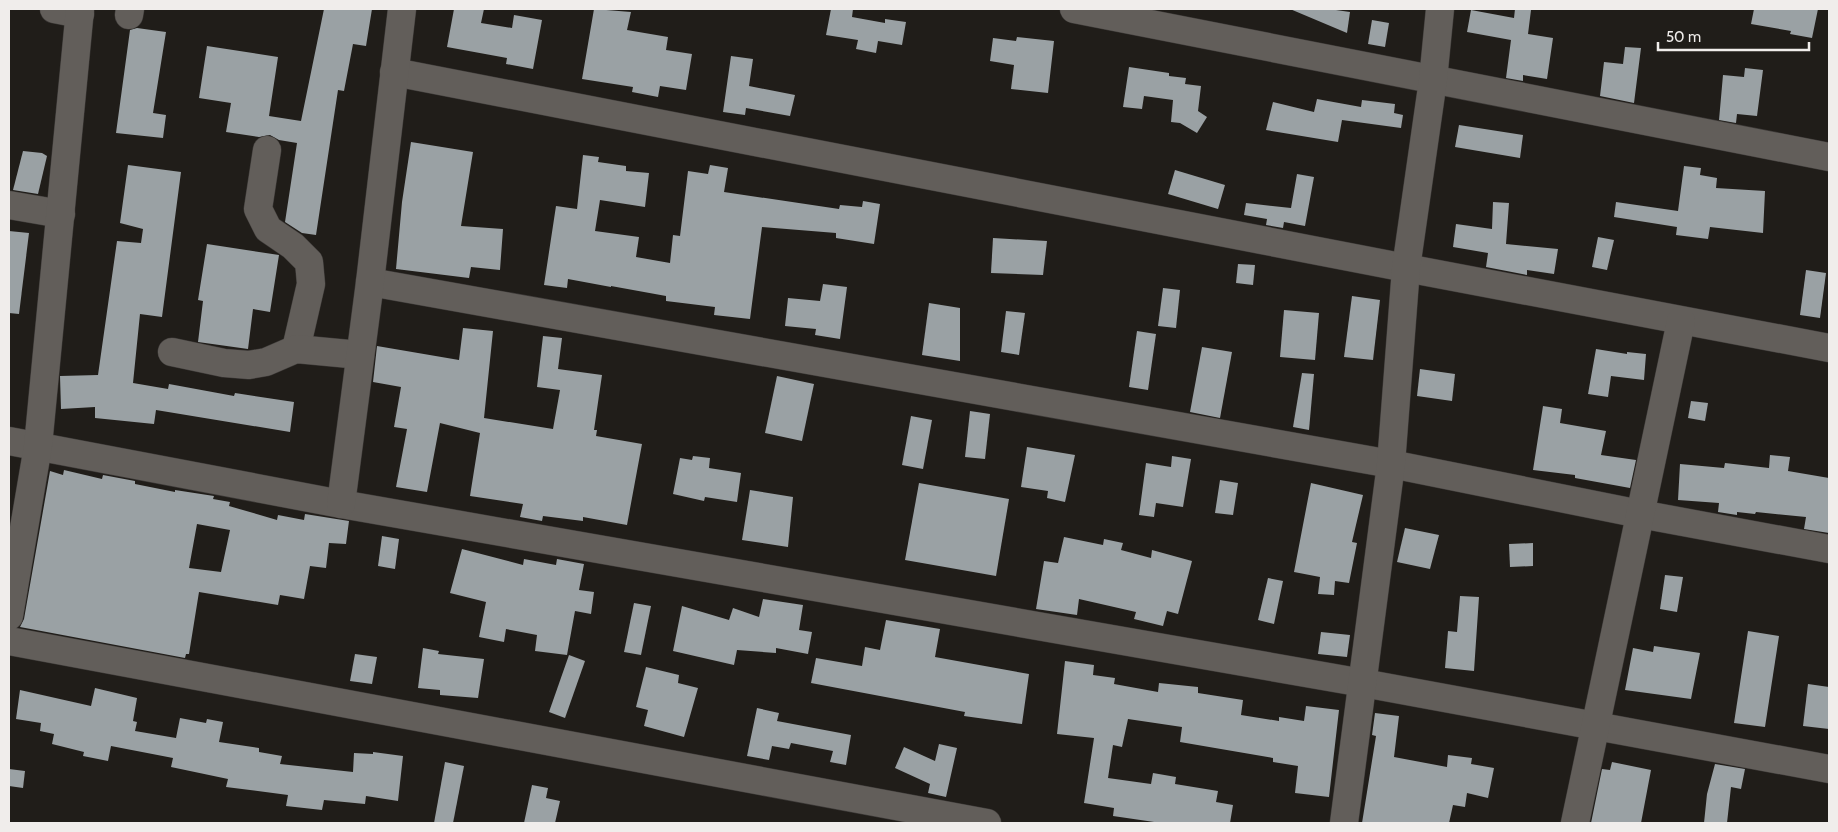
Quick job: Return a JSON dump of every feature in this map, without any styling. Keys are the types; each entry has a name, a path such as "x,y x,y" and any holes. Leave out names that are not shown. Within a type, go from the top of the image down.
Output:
{"street":[{"path":"341,504 370,282 402,9"},
{"path":"1074,9 1829,157"},
{"path":"1344,823 1391,464 1406,268 1440,9"},
{"path":"9,616 38,446 62,214 72,10"},
{"path":"394,72 1829,348"},
{"path":"267,150 258,209 268,229 293,246 309,262 311,284 296,349"},
{"path":"9,205 62,214"},
{"path":"370,282 1391,464 1640,514 1829,549"},
{"path":"1575,823 1597,727 1681,321"},
{"path":"172,352 224,363 250,365 266,362 296,349 360,355"},
{"path":"9,441 341,504 1363,683 1829,769"},
{"path":"9,641 987,823"}],"building":[{"path":"324,9 372,9 366,46 353,44 344,91 338,90 316,235 302,233 285,222 297,143 279,140 270,135 259,137 226,132 231,103 199,98 207,46 278,57 269,116 301,121"},
{"path":"454,9 484,9 481,23 512,28 514,15 542,20 533,69 506,64 507,58 447,47"},
{"path":"594,9 631,12 627,30 668,37 666,50 692,54 686,90 660,86 658,97 632,92 633,87 582,79"},
{"path":"831,9 853,9 852,17 885,23 885,19 906,22 902,45 878,41 876,53 856,49 858,40 826,35"},
{"path":"1290,9 1329,9 1350,12 1347,33"},
{"path":"1515,9 1531,10 1528,34 1553,38 1547,79 1523,75 1523,81 1506,78 1511,40 1467,32 1471,10 1514,18"},
{"path":"1754,9 1818,9 1812,38 1790,34 1791,31 1751,24"},
{"path":"1372,20 1389,23 1385,47 1368,44"},
{"path":"137,28 166,32 153,113 166,115 163,138 116,133 130,30"},
{"path":"1017,37 1054,41 1048,93 1011,89 1014,65 990,61 993,38 1016,41"},
{"path":"1625,47 1641,48 1634,103 1600,96 1604,62 1623,64"},
{"path":"731,56 753,59 749,86 795,95 790,116 746,108 745,115 723,112"},
{"path":"1129,67 1169,73 1169,76 1186,78 1185,84 1201,86 1198,111 1207,117 1197,133 1180,123 1171,122 1173,100 1144,96 1142,109 1123,107"},
{"path":"1745,68 1763,70 1757,116 1737,114 1736,123 1719,120 1723,75 1744,77"},
{"path":"1317,99 1361,107 1362,100 1395,104 1394,113 1403,115 1401,128 1342,120 1338,142 1266,130 1273,102 1314,112"},
{"path":"1459,125 1523,135 1520,158 1455,147"},
{"path":"411,142 473,152 461,226 503,229 500,270 471,267 469,278 396,269 402,202"},
{"path":"23,151 42,153 47,156 38,194 13,190"},
{"path":"583,155 599,157 598,162 626,166 626,171 649,173 645,207 600,200 595,231 639,237 636,257 670,263 673,235 680,236 688,171 708,174 710,165 728,168 724,192 839,209 840,205 862,207 863,201 880,204 874,244 836,238 836,233 762,227 750,319 714,315 715,307 666,301 666,296 611,286 568,279 567,288 544,285 556,206 577,209"},
{"path":"128,165 181,172 162,317 140,314 133,383 168,389 169,384 234,396 235,393 294,402 290,432 156,410 154,424 95,418 95,407 61,409 60,376 98,375 117,241 141,243 143,229 120,223"},
{"path":"1684,166 1701,168 1700,175 1717,178 1716,188 1765,191 1763,233 1710,227 1708,239 1676,235 1677,227 1614,217 1616,202 1678,211"},
{"path":"1175,170 1225,185 1218,209 1168,194"},
{"path":"1297,174 1314,177 1305,226 1284,222 1283,228 1266,225 1267,219 1244,215 1246,203 1291,208"},
{"path":"1493,202 1509,203 1506,244 1558,249 1554,274 1527,270 1527,275 1486,267 1488,253 1453,247 1456,224 1492,229"},
{"path":"9,231 29,233 19,314 9,313"},
{"path":"1598,237 1614,240 1607,270 1592,267"},
{"path":"993,238 1047,241 1043,275 991,273"},
{"path":"207,244 279,255 270,312 253,309 248,349 198,342 203,301 198,300"},
{"path":"1238,264 1255,265 1253,285 1236,283"},
{"path":"1806,270 1826,273 1820,318 1800,315"},
{"path":"823,284 847,287 840,339 815,335 816,329 785,326 788,298 820,301"},
{"path":"1163,288 1180,290 1176,328 1158,326"},
{"path":"1352,296 1380,300 1373,360 1344,357"},
{"path":"929,303 960,308 960,361 922,355"},
{"path":"1284,310 1319,313 1315,360 1280,357"},
{"path":"1006,311 1025,313 1019,355 1001,352"},
{"path":"463,328 493,331 484,418 553,429 560,390 537,387 543,336 562,338 558,369 602,375 594,430 597,430 596,436 642,444 627,525 583,517 583,521 543,516 542,521 520,517 523,504 470,496 480,433 440,423 427,492 396,487 407,429 394,427 401,387 373,382 377,346 459,360"},
{"path":"1137,331 1156,334 1148,390 1129,387"},
{"path":"1202,347 1232,352 1220,418 1190,412"},
{"path":"1596,349 1627,354 1627,352 1646,354 1644,380 1611,376 1608,397 1588,394"},
{"path":"1420,369 1455,374 1452,401 1417,396"},
{"path":"1302,373 1314,374 1309,430 1293,427"},
{"path":"777,376 814,384 802,441 765,433"},
{"path":"1691,401 1708,403 1705,421 1688,418"},
{"path":"1543,406 1562,409 1560,423 1606,431 1601,455 1636,460 1630,488 1575,478 1575,475 1533,470"},
{"path":"970,411 990,414 985,459 965,457"},
{"path":"911,416 932,420 923,469 902,465"},
{"path":"1027,447 1075,455 1065,502 1047,498 1048,491 1021,487"},
{"path":"1770,455 1790,457 1788,471 1829,478 1829,533 1804,529 1806,517 1756,512 1755,514 1737,512 1737,515 1718,512 1719,503 1678,500 1680,464 1724,468 1725,463 1769,468"},
{"path":"693,456 710,458 709,468 741,473 737,502 705,497 704,501 673,494 680,458 692,460"},
{"path":"1172,456 1191,459 1183,507 1156,503 1154,517 1139,515 1146,463 1171,467"},
{"path":"64,470 102,479 103,475 135,481 135,484 175,492 175,490 214,496 213,499 230,502 229,506 277,520 278,515 304,520 305,514 349,521 346,544 329,543 326,568 310,566 304,599 280,595 278,605 199,592 189,654 186,654 185,658 20,627 24,619 50,471 63,475","holes":["197,524 230,530 221,572 189,568"]},
{"path":"1220,480 1238,483 1233,515 1215,513"},
{"path":"919,483 1009,499 996,576 905,560"},
{"path":"1311,483 1363,495 1352,542 1357,543 1349,583 1335,581 1334,595 1318,594 1320,577 1294,572"},
{"path":"750,490 793,497 788,547 742,540"},
{"path":"1405,528 1439,535 1430,569 1397,562"},
{"path":"382,536 399,539 395,569 378,566"},
{"path":"1064,537 1103,545 1104,539 1123,543 1121,550 1151,558 1152,550 1192,561 1178,614 1167,611 1163,626 1134,619 1136,612 1079,599 1077,615 1036,609 1044,561 1058,563"},
{"path":"1533,543 1533,566 1510,567 1509,544"},
{"path":"462,549 523,565 524,559 556,565 557,559 584,564 579,590 594,592 591,614 575,611 567,655 535,651 537,635 506,629 504,642 479,637 486,602 450,593"},
{"path":"1665,575 1683,577 1677,612 1660,609"},
{"path":"1268,578 1283,581 1274,624 1258,620"},
{"path":"1460,596 1479,597 1474,671 1445,668 1448,631 1457,632"},
{"path":"763,599 803,605 799,630 812,632 808,654 776,648 776,653 737,650 734,665 673,651 682,606 729,620 733,608 759,617"},
{"path":"634,603 651,606 641,655 624,652"},
{"path":"886,620 940,629 935,657 1029,674 1022,724 964,716 965,712 811,683 816,658 862,666 865,647 880,650"},
{"path":"1748,631 1779,636 1765,727 1734,723"},
{"path":"1321,632 1350,635 1347,657 1318,654"},
{"path":"1654,646 1700,653 1691,699 1625,690 1633,648 1653,652"},
{"path":"423,648 439,651 438,654 484,659 478,698 440,695 440,690 418,688"},
{"path":"355,654 377,657 372,684 350,681"},
{"path":"569,655 585,661 565,718 549,712"},
{"path":"1065,661 1094,665 1093,675 1115,678 1114,684 1158,692 1159,683 1198,687 1198,693 1243,700 1241,715 1279,721 1279,717 1304,721 1306,706 1339,710 1329,797 1295,793 1298,766 1273,762 1273,758 1180,742 1182,727 1128,719 1122,747 1113,745 1108,778 1151,784 1153,773 1176,777 1175,784 1218,791 1216,802 1233,805 1230,823 1161,823 1113,816 1114,808 1084,803 1094,738 1057,734"},
{"path":"646,667 679,675 678,683 698,688 684,737 644,726 648,710 636,707"},
{"path":"1808,684 1829,687 1829,729 1803,726"},
{"path":"95,688 137,698 133,721 137,722 135,731 176,738 180,718 206,723 207,719 223,722 219,742 259,748 259,752 282,756 280,764 353,772 354,753 373,754 373,752 403,756 398,801 366,796 365,804 324,800 322,810 286,806 288,795 226,787 228,779 171,767 173,758 111,746 108,761 83,756 84,752 52,744 54,734 40,731 41,723 16,719 20,690 91,706"},
{"path":"757,708 779,713 777,721 851,735 846,765 830,762 833,751 791,743 789,749 772,746 769,760 747,756"},
{"path":"1375,713 1399,716 1394,757 1447,767 1448,755 1472,758 1471,764 1494,768 1488,798 1467,793 1465,807 1453,805 1449,823 1362,823 1376,736 1372,735"},
{"path":"939,744 957,748 946,797 928,793 930,784 895,768 904,747 935,761"},
{"path":"445,762 464,766 453,823 434,823"},
{"path":"1612,762 1651,770 1641,823 1591,823 1602,769 1610,770"},
{"path":"1715,764 1745,769 1741,789 1731,787 1727,823 1704,823 1707,794"},
{"path":"9,769 25,771 23,788 9,786"},
{"path":"532,785 548,788 546,798 560,801 555,823 524,823"}]}
